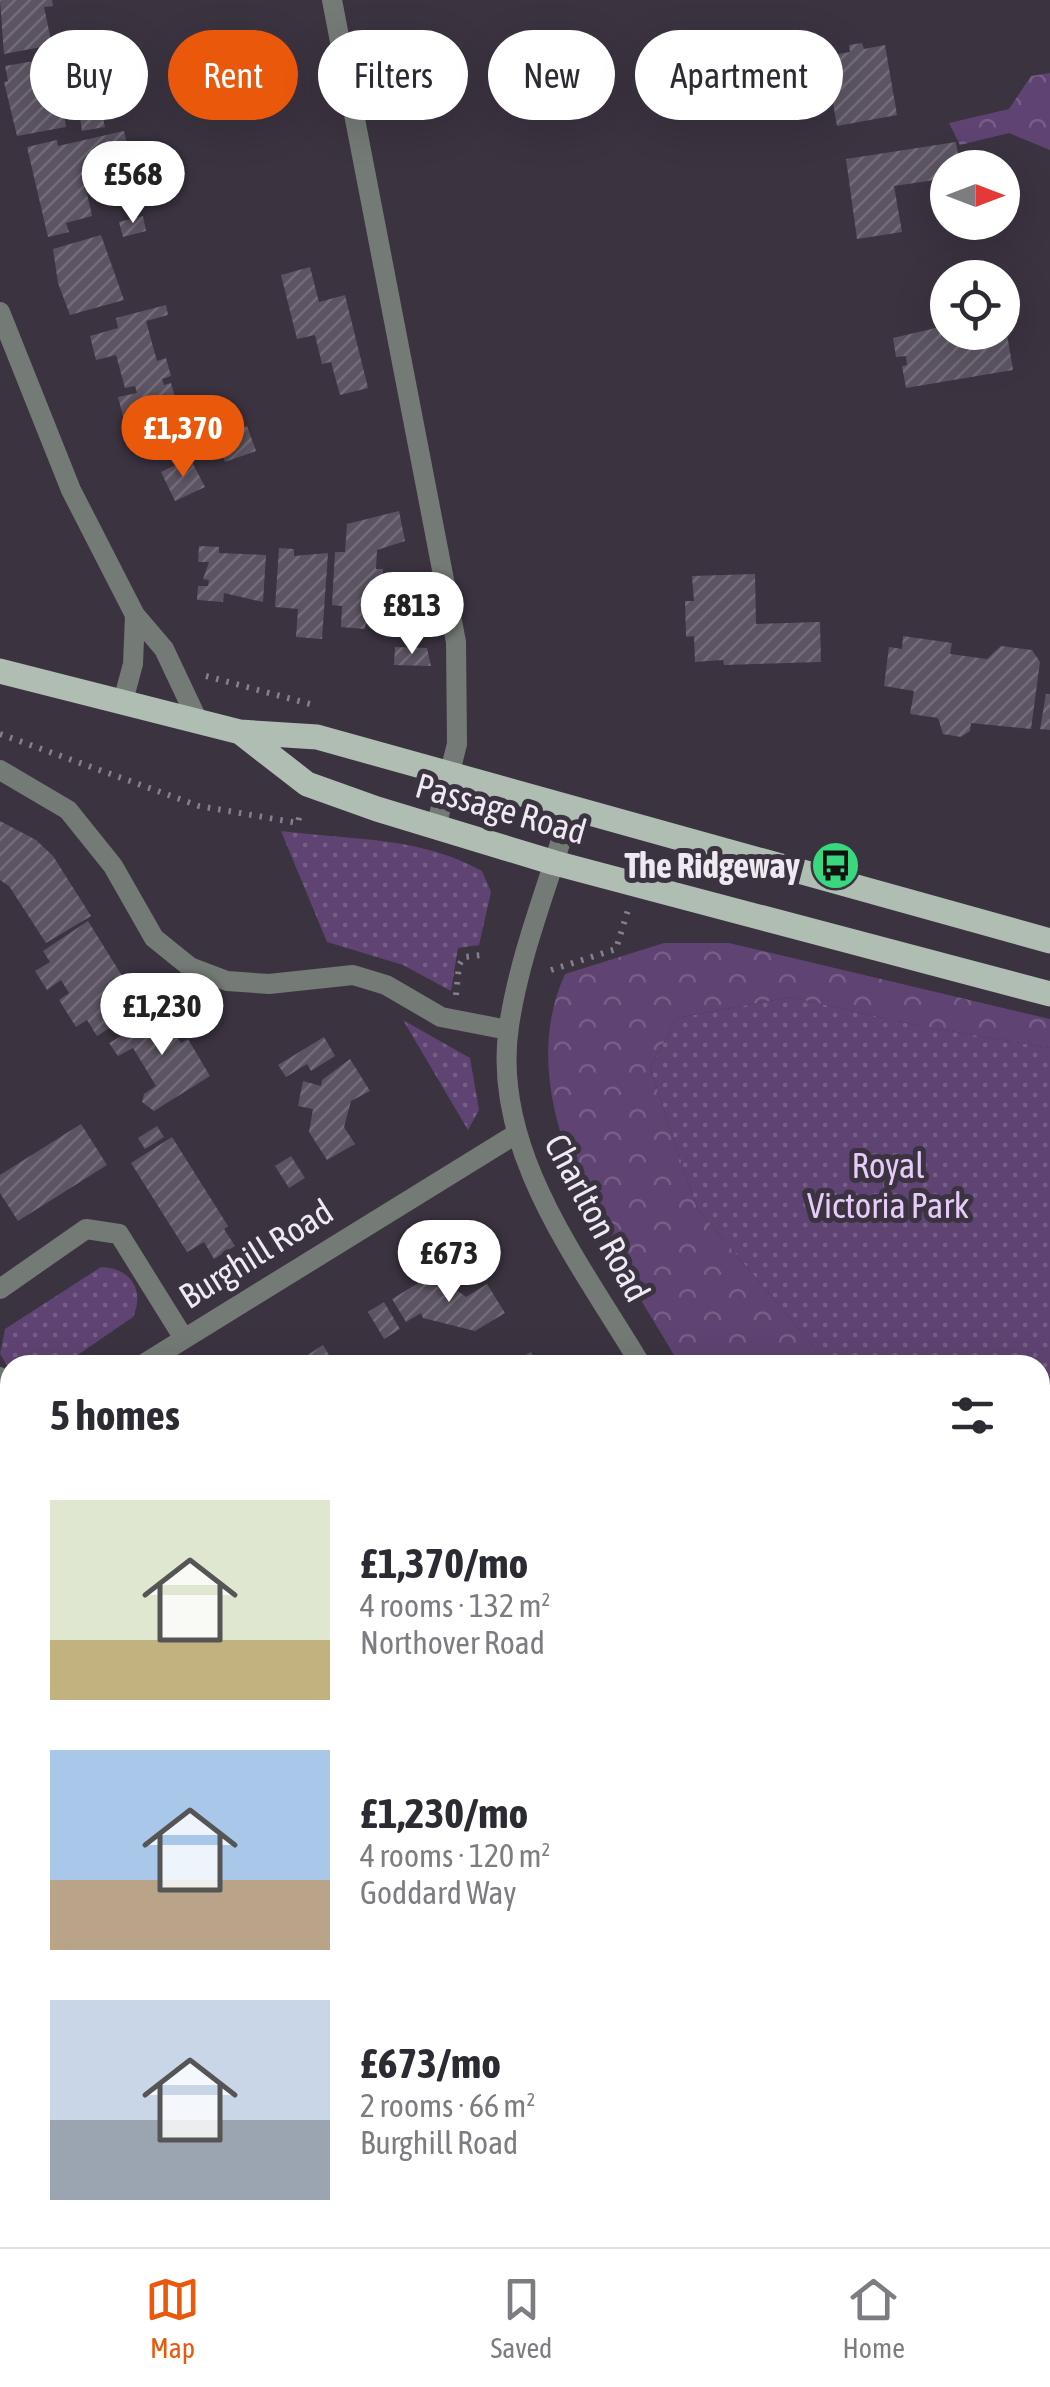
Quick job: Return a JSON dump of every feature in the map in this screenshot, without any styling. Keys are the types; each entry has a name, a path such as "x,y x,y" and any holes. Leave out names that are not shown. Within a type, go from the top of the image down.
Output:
{"main road":[{"name":"Passage Road","path":"0,671 240,732 318,737 1050,941"},
{"name":"Passage Road","path":"240,732 306,784 436,827 555,863 1050,994"}],"street":[{"path":"332,0 456,642 460,716 436,827"},
{"path":"0,312 71,490 135,615 164,649 196,720"},
{"path":"123,701 132,664 135,615"},
{"path":"0,770 68,810 113,866 154,938 190,967 227,982 269,984 353,975 386,985 458,1022 508,1030"},
{"name":"Charlton Road","path":"571,807 522,964 508,1030 516,1134 568,1241 635,1355"},
{"name":"Burghill Road","path":"157,1355 516,1134"},
{"name":"Burghill Road","path":"0,1289 86,1229 102,1229 119,1234 183,1337"}],"path":[{"path":"174,671 324,708"},
{"path":"0,734 200,806 298,823"},
{"path":"551,970 616,950 630,904"},
{"path":"458,1022 458,965 470,954 482,955"}],"green space":[{"path":"1050,73 1050,150 1009,133 960,145 949,123 1009,109 1031,76"},
{"path":"281,831 409,845 482,871 491,892 479,945 458,948 451,991 403,965 327,942"},
{"path":"664,943 729,943 1050,1019 1050,1048 915,1025 790,997 677,1018 650,1068 697,1208 818,1352 674,1355 600,1228 576,1177 559,1126 549,1075 550,1024 565,974"},
{"name":"Royal Victoria Park","path":"790,997 915,1025 1050,1048 1050,1355 818,1355 697,1208 650,1068 677,1018"},
{"path":"403,1020 470,1058 479,1110 468,1130"},
{"path":"101,1267 120,1271 136,1290 133,1317 78,1355 1,1355 5,1329"}],"building":[{"path":"0,0 52,0 53,6 44,7 49,30 30,30 30,49 4,54"},
{"path":"862,43 864,49 885,45 897,115 837,126 836,120 843,120 843,53 850,52 849,45"},
{"path":"30,62 30,120 65,120 66,127 17,136 4,82 8,81 5,66"},
{"path":"80,120 103,120 105,127 82,131"},
{"path":"124,131 128,148 99,154 104,176 84,180 92,216 66,223 69,232 48,237 27,147 57,140 58,146"},
{"path":"956,142 957,150 930,150 930,181 894,186 902,232 857,239 846,159"},
{"path":"143,216 146,231 123,237 119,222"},
{"path":"101,235 124,300 70,315 58,283 53,249"},
{"path":"310,267 319,302 345,295 368,388 340,395 331,362 322,364 315,335 297,339 281,275"},
{"path":"166,305 168,315 146,321 157,361 166,358 171,376 162,379 164,385 171,383 182,424 187,423 191,439 147,450 142,415 124,420 118,397 137,393 135,386 125,388 116,355 96,360 90,336 118,328 116,318"},
{"path":"930,329 930,350 1010,350 1013,370 906,388 902,366 907,365 906,356 896,357 893,338"},
{"path":"247,426 256,451 225,462 217,436"},
{"path":"190,458 205,487 175,501 161,472"},
{"path":"399,511 405,541 377,550 376,569 383,569 381,590 372,589 365,629 341,627 342,606 332,605 335,552 345,552 347,524"},
{"path":"199,546 219,547 219,553 266,555 263,602 224,593 223,602 197,600 198,586 208,586 209,580 203,579 209,562 198,562"},
{"path":"279,548 294,549 294,556 328,553 322,639 296,637 298,609 275,607"},
{"path":"755,574 756,624 820,622 821,662 695,662 694,636 686,637 685,601 694,601 692,576"},
{"path":"903,636 952,643 950,654 987,659 1001,646 1032,650 1040,662 1031,729 971,723 970,731 961,737 943,734 938,718 910,714 914,691 884,686 889,647 902,649"},
{"path":"395,647 427,648 431,666 394,665"},
{"path":"1046,694 1050,694 1050,730 1040,729"},
{"path":"0,821 36,840 53,856 91,916 46,943 9,886 0,880"},
{"path":"88,921 142,1008 97,1036 87,1020 76,1027 59,1000 69,993 61,980 47,990 35,971 50,962 43,951"},
{"path":"157,1006 181,1043 188,1039 210,1076 154,1111 142,1102 144,1094 156,1086 133,1048 118,1056 109,1043 125,1034 122,1028"},
{"path":"324,1037 335,1056 311,1071 307,1064 286,1077 278,1065"},
{"path":"350,1059 370,1091 351,1101 344,1127 355,1144 327,1160 309,1132 313,1109 298,1106 303,1081 321,1086 322,1080"},
{"path":"81,1124 107,1165 18,1221 0,1193 0,1175"},
{"path":"157,1126 164,1137 145,1149 138,1138"},
{"path":"172,1137 228,1226 224,1229 235,1246 214,1259 204,1242 187,1252 131,1163"},
{"path":"291,1156 305,1178 289,1188 275,1166"},
{"path":"433,1274 443,1292 458,1291 466,1297 487,1284 505,1313 475,1331 423,1318 421,1313 406,1322 392,1299"},
{"path":"384,1302 400,1329 384,1339 368,1312"},
{"path":"323,1345 329,1355 308,1355"}],"place":[{"name":"The Ridgeway","path":"835,866"}]}
